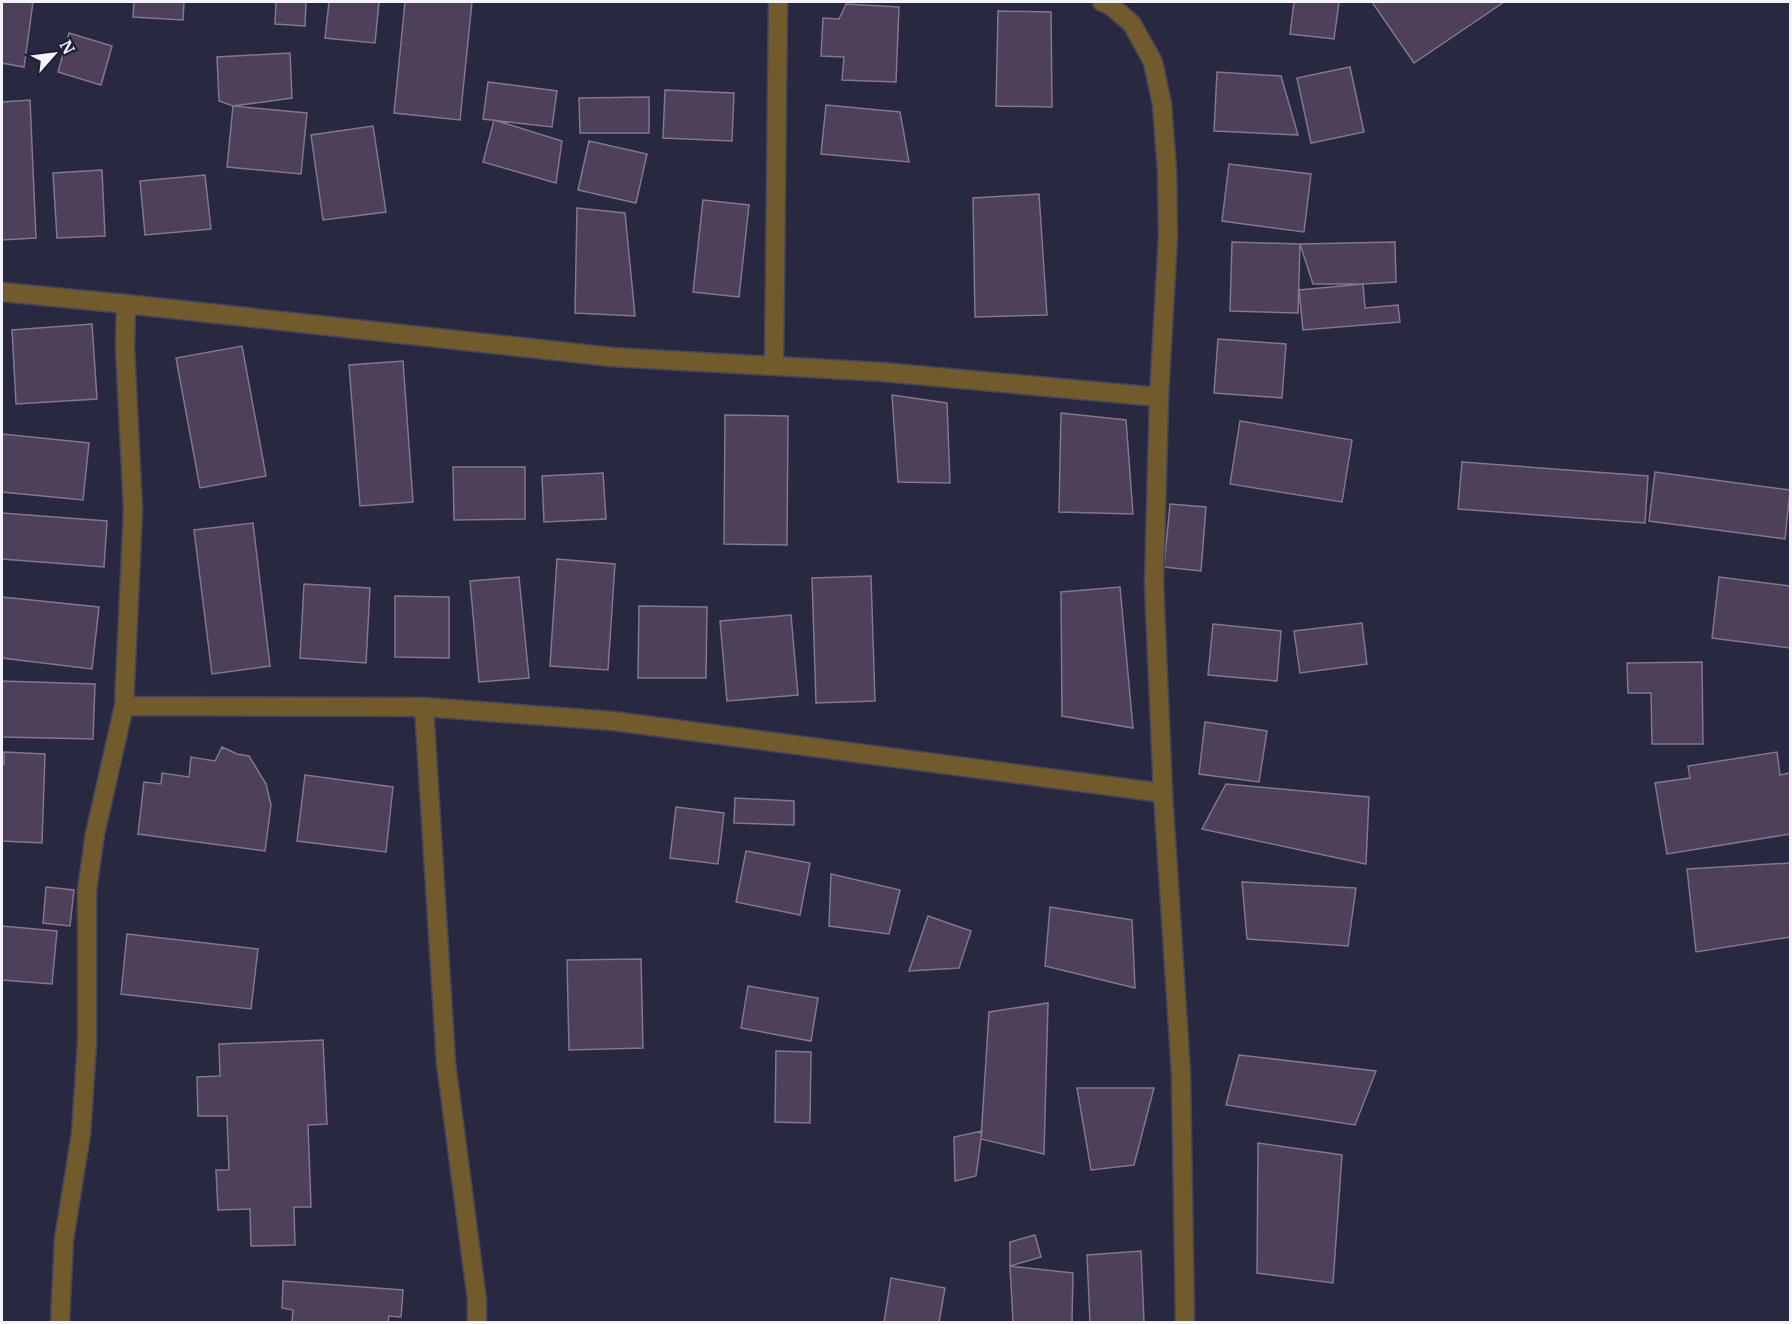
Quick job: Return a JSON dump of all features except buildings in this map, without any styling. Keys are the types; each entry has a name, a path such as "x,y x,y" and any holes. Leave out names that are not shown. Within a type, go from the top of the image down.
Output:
{"street":[{"path":"774,366 778,2"},
{"path":"1102,2 1110,5 1132,24 1153,62 1162,104 1167,171 1168,236 1159,397 1154,584 1163,793 1181,1074 1185,1323"},
{"path":"2,292 612,357 882,372 1159,397"},
{"path":"60,1323 64,1239 82,1123 87,1043 87,890 95,834 124,706 133,510 125,348 126,304"},
{"path":"124,706 424,707 613,721 1163,793"},
{"path":"424,707 446,1063 477,1300 477,1323"}]}
